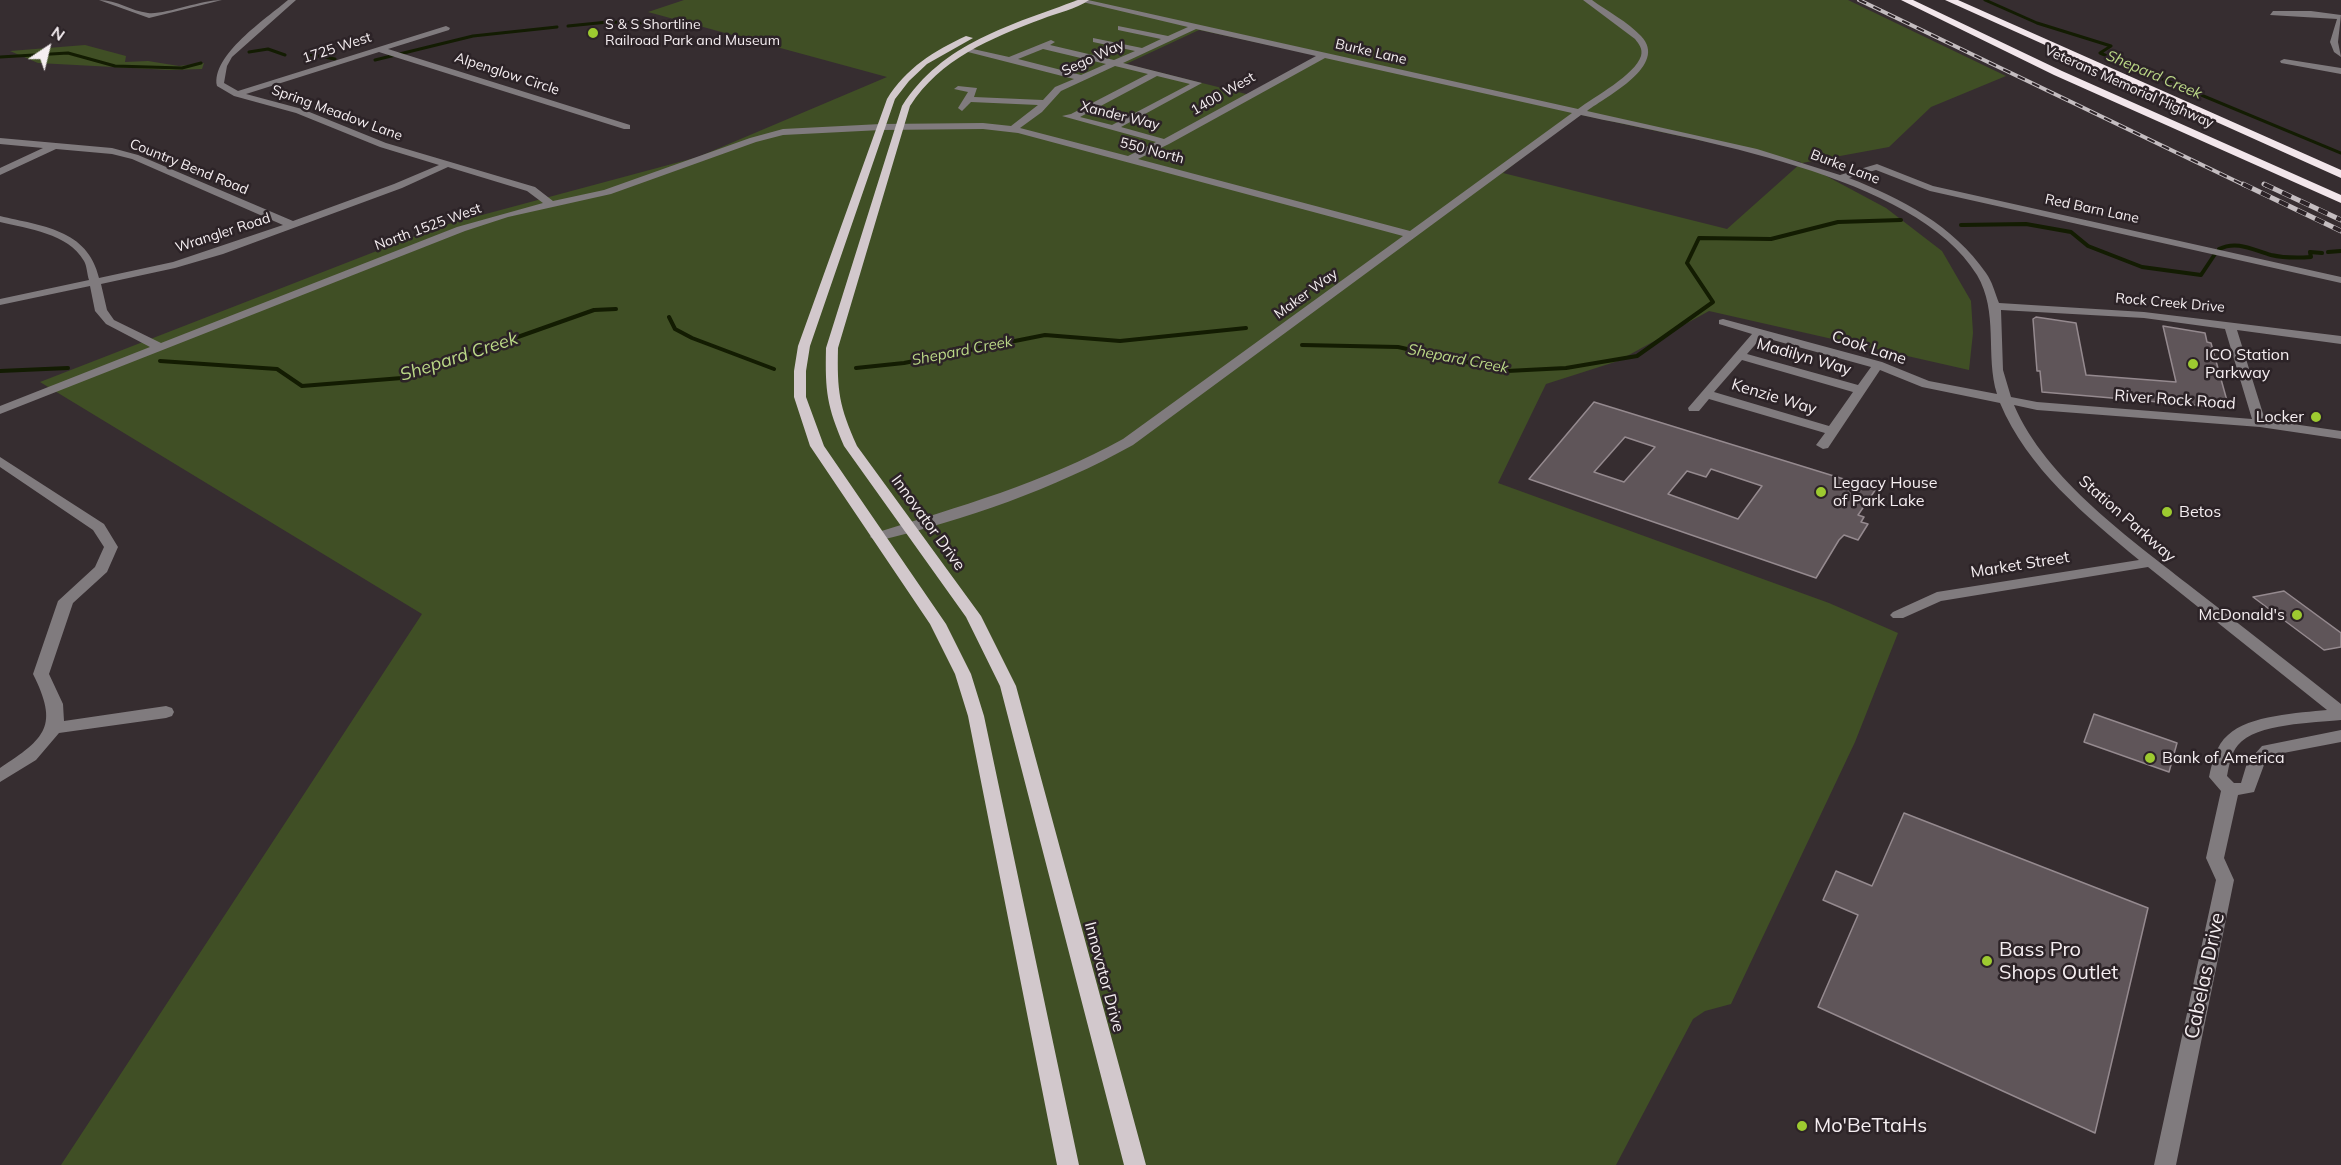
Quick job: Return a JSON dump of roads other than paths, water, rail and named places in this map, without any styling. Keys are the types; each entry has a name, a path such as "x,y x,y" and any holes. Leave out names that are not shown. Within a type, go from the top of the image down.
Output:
{"highway":[{"name":"Veterans Memorial Highway","path":"1906,0 2069,78 2341,199"},
{"name":"Veterans Memorial Highway","path":"1950,0 2291,153 2341,173"}],"main road":[{"path":"1064,0 967,39 925,62 898,87 880,127 808,333 801,359 799,384 804,414 817,446 938,624 952,648 970,694 1068,1165"},
{"name":"Innovator Drive","path":"1085,0 967,49 940,66 917,87 909,100 900,127 835,334 830,375 836,410 851,446 973,616 1008,686 1135,1165"}],"street":[{"path":"103,0 149,16 218,0"},
{"path":"237,94 220,84 223,66 229,56 292,0"},
{"name":"Burke Lane","path":"1085,0 1326,53"},
{"name":"Burke Lane","path":"1085,0 1582,110 1754,151 1844,177 1881,196"},
{"name":"Maker Way","path":"877,537 1049,482 1109,454 1636,70 1646,55 1645,47 1638,37 1587,0"},
{"path":"2273,13 2311,13 2341,18 2337,40 2333,45 2341,55"},
{"name":"Sego Way","path":"1013,129 1039,110 1058,89 1196,26"},
{"name":"1725 West","path":"237,94 446,28"},
{"path":"1121,28 1168,38"},
{"path":"1096,40 1142,50"},
{"path":"1010,60 1054,41"},
{"path":"1042,46 1198,83 1115,127"},
{"name":"Alpenglow Circle","path":"379,49 627,127"},
{"path":"967,49 1082,78"},
{"name":"1400 West","path":"1130,159 1166,142 1326,53"},
{"path":"2284,62 2341,71"},
{"name":"Xander Way","path":"1156,73 1070,117 1166,142"},
{"path":"958,89 974,90 962,108"},
{"name":"Spring Meadow Lane","path":"237,94 299,111 382,145 531,189 552,205"},
{"path":"968,99 1044,103"},
{"name":"550 North","path":"880,127 1013,129 1411,236"},
{"name":"North 1525 West","path":"0,410 462,229 505,215 607,192 771,134 820,128 880,127"},
{"name":"Country Bend Road","path":"0,141 112,151 135,157 293,225"},
{"path":"0,172 55,146"},
{"name":"Wrangler Road","path":"0,302 196,259 293,225 448,164"},
{"name":"Red Barn Lane","path":"1844,177 1876,167 1929,188 2341,280"},
{"name":"Station Parkway","path":"1881,196 1926,221 1965,254 1987,285 1995,306 1996,365 2006,399 2026,440 2052,473 2096,517 2341,714"},
{"path":"0,219 57,233 78,247 90,261 101,310 110,322 160,347"},
{"name":"Rock Creek Drive","path":"1995,306 2144,315 2341,340"},
{"name":"Cook Lane","path":"1723,322 1878,365 1926,384 2006,399"},
{"path":"2229,324 2260,423"},
{"path":"1694,408 1760,332"},
{"name":"Madilyn Way","path":"1740,356 1860,390"},
{"path":"1823,445 1878,365"},
{"name":"Kenzie Way","path":"1707,394 1832,431"},
{"name":"River Rock Road","path":"2006,399 2047,407 2260,423 2341,435"},
{"path":"0,461 7,474 99,527 111,547 102,569 66,601 41,675 56,706 55,728 33,754 0,776"},
{"name":"Market Street","path":"1898,615 1914,606 1945,595 2151,562"},
{"path":"55,728 166,712"},
{"path":"2341,714 2260,727 2235,737 2222,757 2218,777 2230,790 2248,788 2256,763 2268,750 2341,736"},
{"name":"Cabelas Drive","path":"2165,1165 2225,880 2215,858 2230,790"}],"waterway":[{"name":"Shepard Creek","path":"1985,0 2037,23 2111,46 2100,53 2341,153"},
{"path":"650,20 663,28"},
{"path":"568,26 608,22 642,23"},
{"path":"375,60 473,36 557,27"},
{"path":"249,52 268,49 285,55"},
{"path":"0,57 68,53 115,66 182,68 201,63"},
{"path":"307,54 335,59"},
{"name":"Shepard Creek","path":"1302,345 1398,347 1507,371 1566,368 1637,356 1713,302 1687,263 1699,238 1771,239 1838,222 1901,220"},
{"name":"Shepard Creek","path":"1961,225 2026,224 2071,232 2088,246 2142,267 2201,275 2215,254"},
{"name":"Shepard Creek","path":"2219,249 2232,245 2291,258 2311,257 2310,252 2322,253"},
{"name":"Shepard Creek","path":"2328,252 2341,251"},
{"name":"Shepard Creek","path":"160,361 277,369 302,386 402,378 594,310 616,309"},
{"name":"Shepard Creek","path":"669,317 675,329 692,338 774,369"},
{"name":"Shepard Creek","path":"856,368 904,363 1045,335 1120,341 1246,328"},
{"name":"Shepard Creek","path":"0,371 68,368"}],"railway":[{"path":"1859,0 2246,186"},
{"path":"2243,184 2341,231"},
{"path":"2267,186 2264,184 2341,220"}],"place":[{"name":"S & S Shortline Railroad Park and Museum","path":"593,33"},
{"name":"ICO Station Parkway","path":"2193,364"},
{"name":"Locker","path":"2316,417"},
{"name":"Legacy House of Park Lake","path":"1821,492"},
{"name":"Betos","path":"2167,512"},
{"name":"McDonald's","path":"2297,615"},
{"name":"Bank of America","path":"2150,758"},
{"name":"Bass Pro Shops Outlet","path":"1987,961"},
{"name":"Mo'BeTtaHs","path":"1802,1126"}]}
